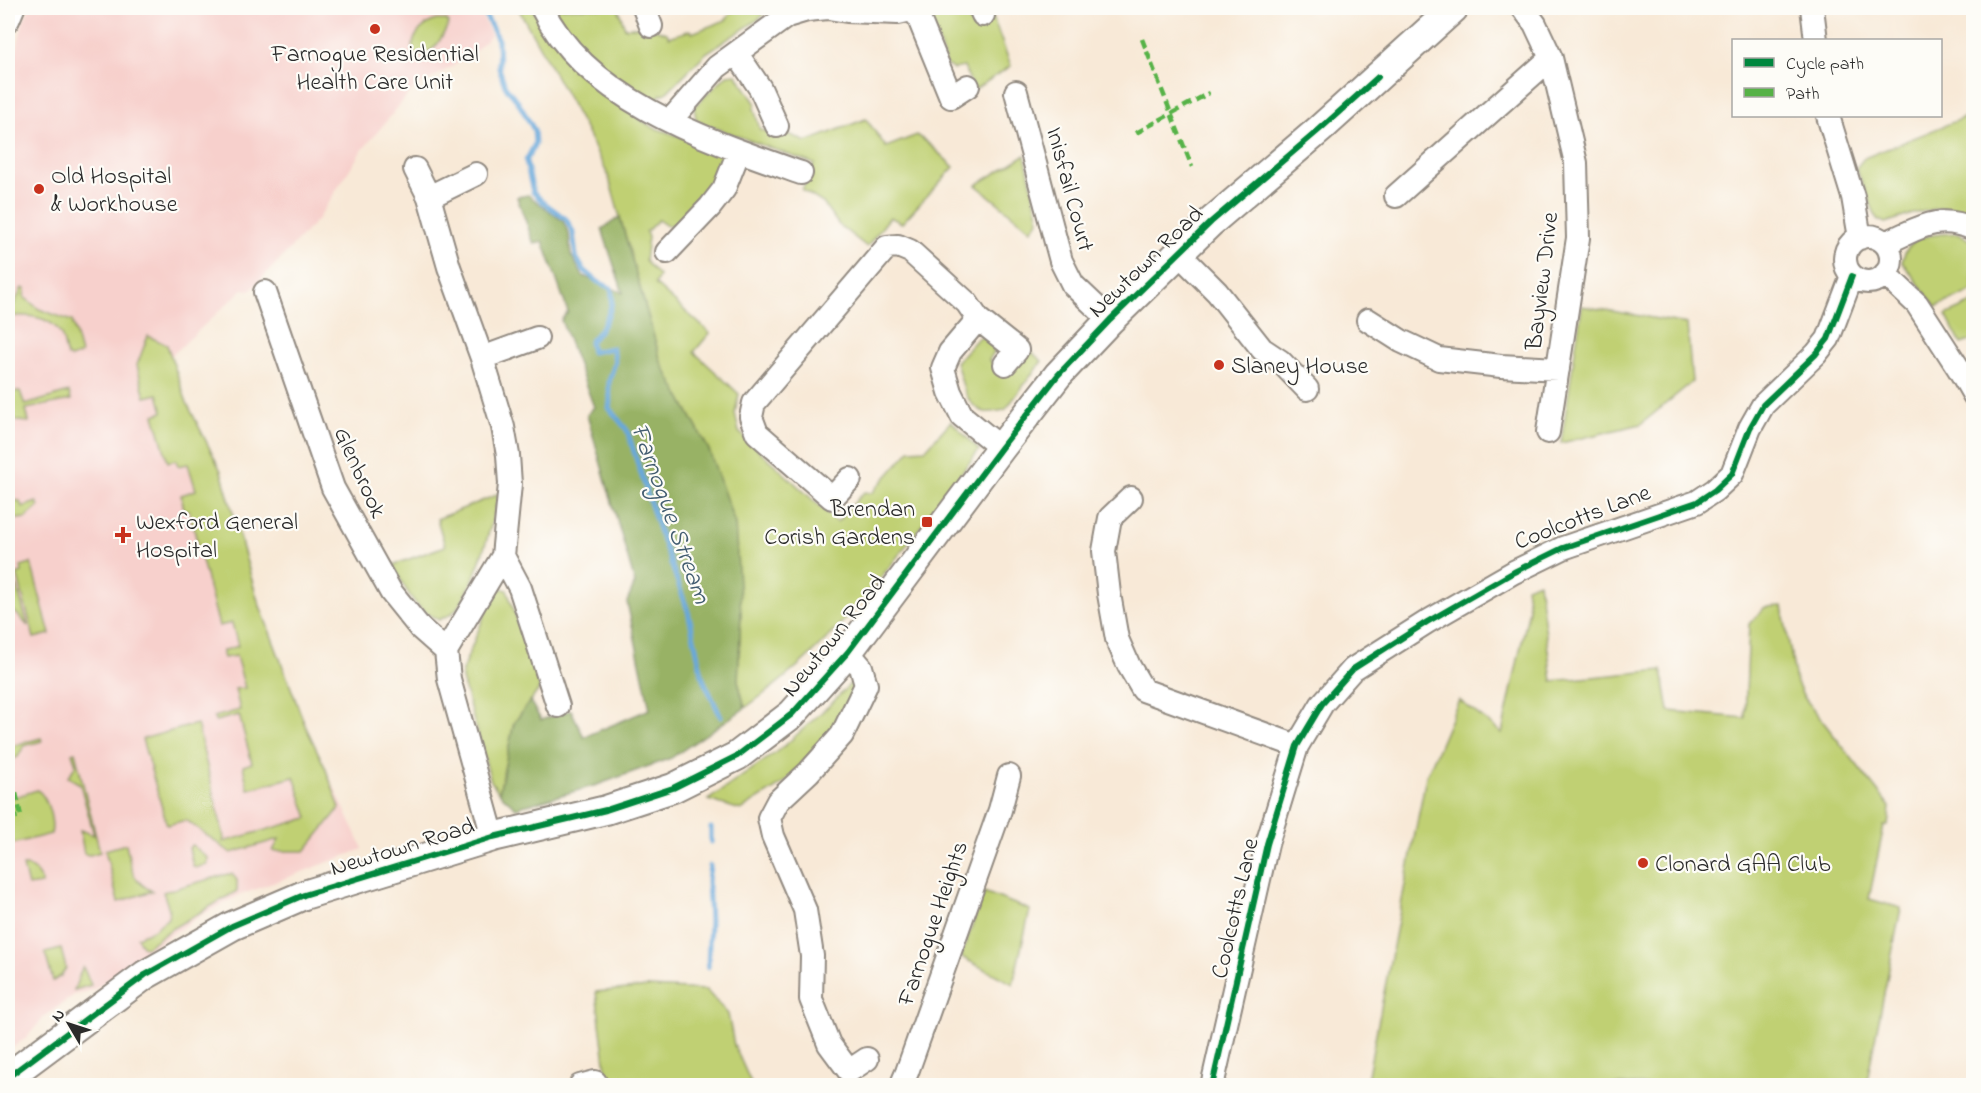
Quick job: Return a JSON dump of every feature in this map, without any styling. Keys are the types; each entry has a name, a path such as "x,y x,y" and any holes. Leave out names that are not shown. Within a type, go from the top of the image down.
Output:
{"main road":[{"name":"Newtown Road","path":"8,1077 145,975 232,926 304,896 493,837 606,810 673,788 737,756 792,714 848,652 1058,375 1110,320 1211,222 1320,129 1454,8"}],"street":[{"path":"8,20 13,8"},
{"path":"542,8 560,37 577,57 626,97 670,121 739,151 801,173"},
{"path":"670,121 717,67 737,54 782,17 807,10 828,8 898,13 918,8 951,97 968,86"},
{"name":"Bayview Drive","path":"1523,8 1535,24 1551,58 1576,163 1578,238 1548,432"},
{"path":"1812,8 1816,39"},
{"path":"737,54 760,88 777,126"},
{"path":"1395,196 1551,58"},
{"name":"Inisfail Court","path":"1016,92 1061,261 1073,285 1110,320"},
{"path":"1828,117 1853,197 1860,238"},
{"path":"667,252 724,189 739,151"},
{"path":"415,169 429,196 449,267 482,358 503,426 508,455 510,484 503,556 446,651 448,679 493,837"},
{"path":"429,196 476,174"},
{"path":"1885,243 1934,222 1956,223 1974,229"},
{"path":"1873,237 1885,243 1889,249 1891,262 1885,274 1873,282 1858,280 1852,276 1845,262 1853,241 1860,238 1873,237"},
{"path":"850,480 832,498 757,433 751,417 754,403 887,247 898,246 910,251 967,303 978,319 1017,350 1005,364"},
{"path":"1178,253 1217,292 1262,349 1281,361 1307,389"},
{"path":"1885,274 1917,304 1974,395"},
{"name":"Coolcotts Lane","path":"1212,1086 1267,844 1297,746 1322,704 1347,675 1427,622 1514,572 1563,548 1697,502 1715,490 1732,474 1750,428 1762,405 1816,354 1828,339 1852,276"},
{"name":"Glenbrook","path":"265,292 333,488 391,592 420,628 446,651"},
{"path":"978,319 950,352 943,368 950,392 962,416 1001,448"},
{"name":"Bayview Drive","path":"1368,320 1401,341 1439,359 1558,369"},
{"path":"482,358 537,338"},
{"path":"1131,498 1110,518 1104,551 1117,639 1143,690 1297,746"},
{"path":"503,556 520,588 558,706"},
{"path":"848,652 861,667 866,685 856,707 842,735 809,772 778,801 769,818 773,836 805,910 812,956 811,999 829,1044 849,1071 867,1059"},
{"name":"Farnogue Heights","path":"901,1086 955,942 1000,810 1009,776"},
{"path":"580,1086 595,1082 595,1086"}],"shaded area":[{"name":"Wexford General Hospital","path":"30,8 478,8 491,35 470,56 412,90 360,153 318,219 250,291 243,289 170,357 187,403 221,471 257,598 305,725 363,849 238,896 203,914 149,949 95,989 74,995 44,1017 26,1038 8,1051 8,90 23,21"}],"green space":[{"path":"518,8 531,8 617,104 652,127 719,150 723,157 718,179 696,210 677,223 667,226 658,220 646,232 648,237 645,261 659,276 655,284 710,333 694,352 739,394 735,413 739,432 837,522 864,492 872,493 910,450 926,449 951,421 979,450 891,564 825,641 745,708 738,681 741,613 709,450 661,362 608,175"},
{"path":"553,8 618,8 625,28 651,28 667,33 669,37 691,30 692,33 726,20 735,8 768,8 759,19 706,53 666,93 660,95 655,103 625,84 585,50"},
{"path":"937,8 963,8 970,23 992,15 1011,66 974,90 964,67 953,69 946,64 931,20"},
{"path":"436,20 446,20 449,23 436,46 427,53 413,56 413,44 417,34"},
{"path":"736,74 756,104 754,108 760,130 791,135 806,142 866,119 886,147 917,135 954,167 902,223 890,217 867,247 839,225 823,203 802,190 814,164 696,119 694,107 727,75"},
{"path":"1973,114 1973,214 1953,208 1941,208 1885,223 1877,219 1856,168 1864,158"},
{"path":"1025,155 1039,220 1031,230 976,185"},
{"path":"528,195 563,221 569,234 571,255 583,276 623,293 602,229 620,217 661,362 709,450 735,524 741,613 738,681 745,708 671,758 597,785 516,808 499,793 514,723 530,701 541,720 571,710 584,737 650,709 627,602 635,583 587,415 594,407 561,320 568,312 543,241 534,244 517,197"},
{"path":"1959,233 1973,243 1973,291 1936,307 1902,262 1905,252 1916,240 1924,237"},
{"path":"22,288 25,289 24,297 39,309 72,321 81,354 71,358 67,356 58,330 46,321 31,316 8,317"},
{"path":"1973,303 1973,340 1961,344 1946,315"},
{"path":"1582,306 1687,324 1692,382 1641,424 1561,443"},
{"path":"148,336 167,345 187,403 221,471 257,598 305,725 325,767 340,808 305,851 273,851 279,839 231,853 186,820 167,825 142,739 197,724 224,838 223,842 308,818 294,777 248,789 243,766 252,763 239,715 215,721 214,717 240,710 235,689 245,688 236,656 224,658 222,651 238,646 232,623 219,626 189,510 184,510 181,495 196,490 188,464 178,466 176,460 168,462 154,415 163,412 158,394 145,397 137,365"},
{"path":"983,337 994,346 994,352 989,360 1006,375 1030,351 1042,361 1005,410 985,412 978,409 968,398 962,384 956,362 978,338"},
{"path":"20,391 25,405 69,392 71,400 26,409 29,422 17,421 11,417 9,401 12,392"},
{"path":"499,494 481,558 467,592 451,614 439,620 416,604 393,565 445,546 437,519"},
{"path":"8,500 20,501 22,507 37,502 39,506 26,518 8,520"},
{"path":"31,563 50,634 34,638 17,574 22,572 21,566"},
{"name":"Clonard GAA Club","path":"1539,582 1552,681 1662,670 1669,711 1745,718 1749,624 1765,607 1782,606 1796,681 1803,696 1890,807 1888,826 1884,826 1869,899 1901,908 1866,1085 1366,1085 1426,777 1459,700 1502,733 1529,609 1526,587"},
{"path":"17,587 28,626 16,613 8,609 8,589"},
{"path":"498,587 507,590 540,688 514,723 499,793 491,781 462,679 462,671"},
{"path":"852,682 856,685 839,726 784,783 741,810 708,800 781,749"},
{"path":"41,738 42,741 24,746 18,757 8,761 8,747"},
{"path":"75,752 100,852 90,855 84,854 80,830 94,835 80,784 68,777 76,765 72,753"},
{"path":"37,790 44,798 49,810 52,823 51,834 8,845 8,799"},
{"path":"126,844 135,877 152,891 118,902 105,850"},
{"path":"192,845 208,858 207,864 196,868 193,866 189,848"},
{"path":"23,866 30,867 36,872 42,884 28,886"},
{"path":"232,874 237,880 237,891 173,928 146,947 142,946 137,937 153,930 168,918 169,909 163,892"},
{"path":"984,892 1030,910 1013,984 961,957"},
{"path":"61,949 66,968 61,976 53,981 45,953"},
{"path":"82,968 91,985 74,990"},
{"path":"648,987 706,990 728,1014 734,1045 752,1085 608,1085 596,992"}],"waterway":[{"name":"Farnogue Stream","path":"482,8 498,40 499,68 505,86 518,102 534,130 535,144 526,161 533,192 566,219 573,232 576,257 583,269 598,282 611,288 610,310 604,324 590,342 592,352 612,348 615,363 609,383 609,408 627,430 688,611 703,679 721,717"},
{"name":"Farnogue Stream","path":"711,828 711,842"},
{"name":"Farnogue Stream","path":"708,967 710,866"}],"marked path":[{"path":"1142,39 1192,167"},
{"path":"1136,133 1209,93"},
{"path":"16,793 21,816 16,817"}],"cycle path":[{"path":"8,1077 145,975 232,926 304,895 493,837 606,810 673,788 737,756 792,714 848,652 1058,375 1110,320 1211,222 1378,77"},
{"path":"1212,1086 1267,844 1297,746 1322,704 1353,669 1427,622 1514,572 1563,548 1697,502 1715,490 1732,474 1750,428 1763,405 1816,354 1828,339 1852,276"}],"place":[{"name":"Farnogue Residential Health Care Unit","path":"375,29"},
{"name":"Old Hospital & Workhouse","path":"39,189"},
{"name":"Slaney House","path":"1219,365"},
{"name":"Brendan Corish Gardens","path":"927,522"},
{"name":"Wexford General Hospital","path":"123,535"},
{"name":"Clonard GAA Club","path":"1643,863"}]}
